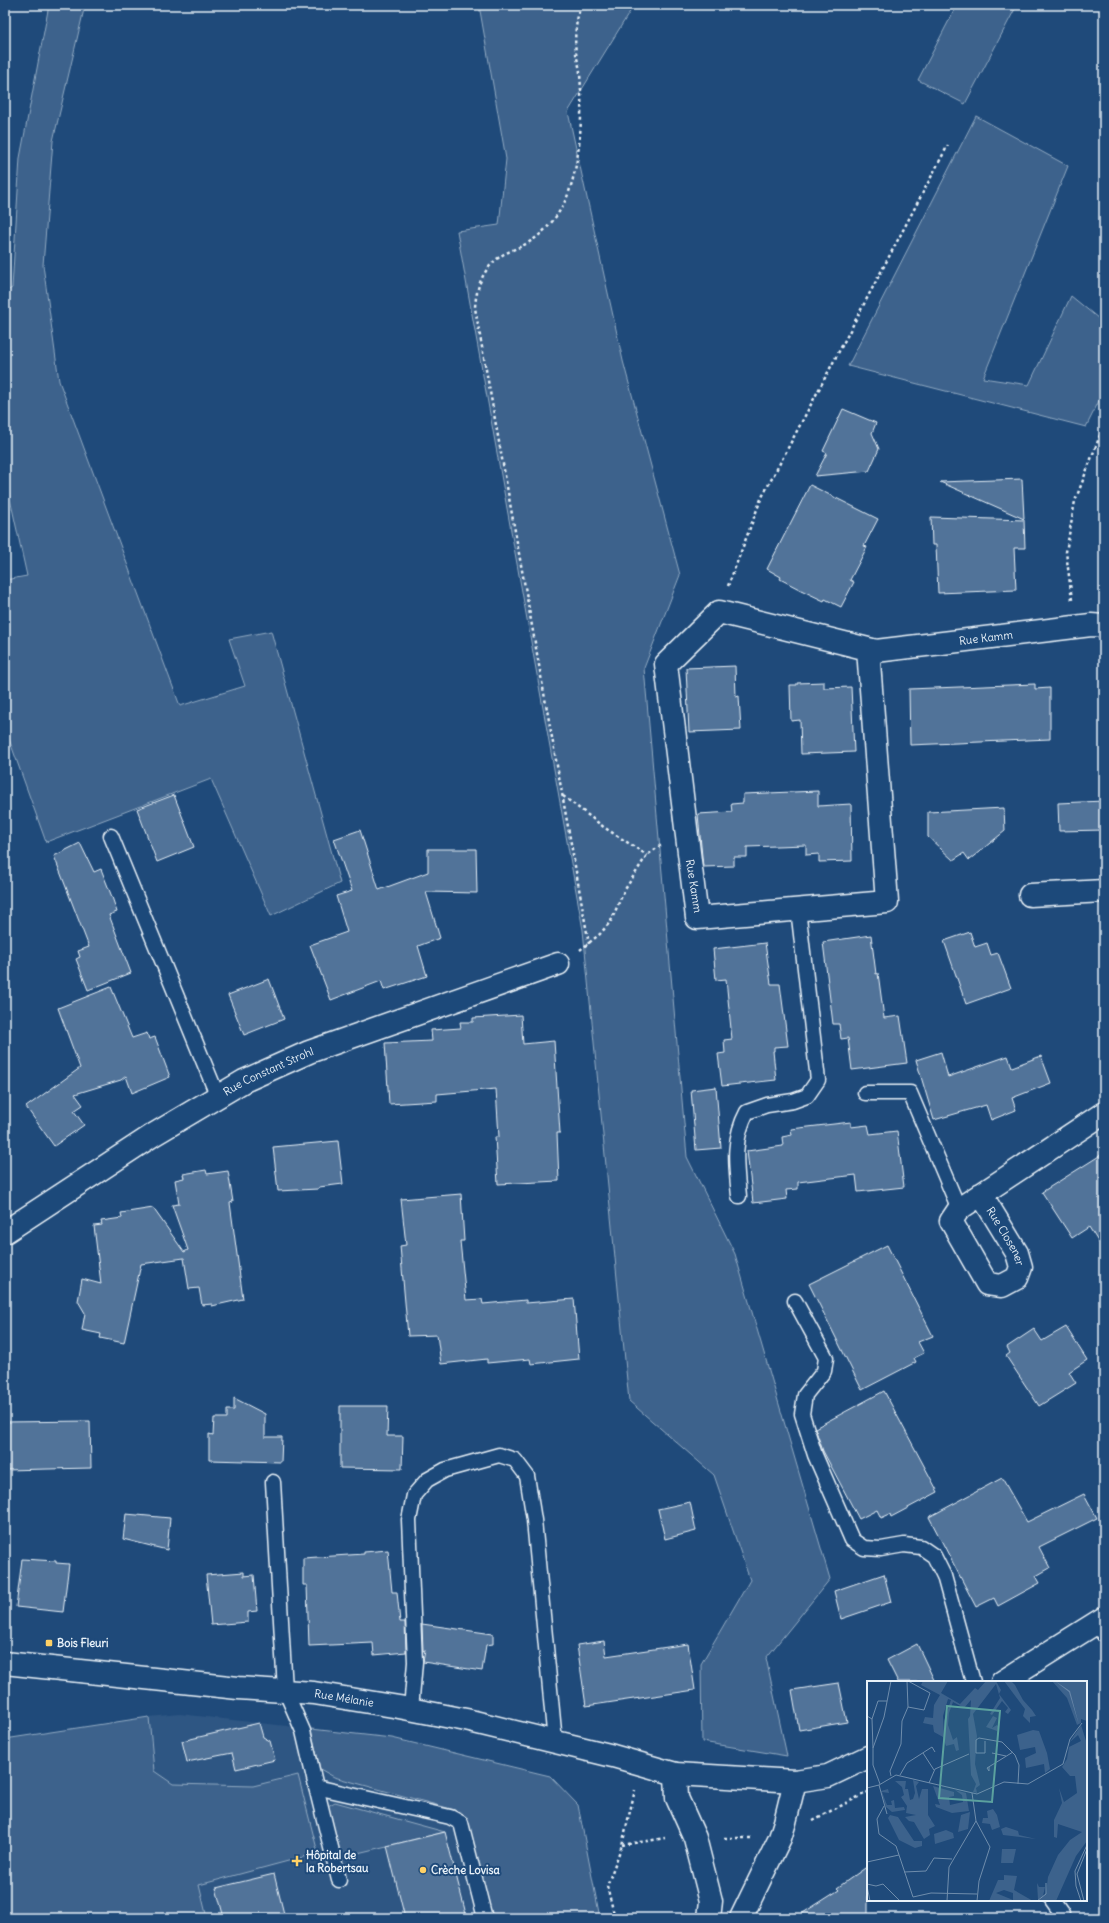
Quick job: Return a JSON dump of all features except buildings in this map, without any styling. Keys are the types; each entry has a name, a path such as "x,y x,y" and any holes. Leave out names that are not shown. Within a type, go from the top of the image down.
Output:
{"street":[{"name":"Rue Kamm","path":"868,649 887,902 697,918 685,830 666,664 719,612 868,649 876,651 1091,625 1104,626"},
{"path":"1030,895 1104,891"},
{"name":"Rue Constant Strohl","path":"5,1232 153,1135 244,1081 309,1052 558,964"},
{"name":"Rue Closener","path":"981,1194 1017,1253 1021,1267 1017,1278 1002,1286 987,1284 951,1221 959,1209 981,1194 1104,1113"},
{"path":"1004,1681 1101,1625"},
{"name":"Rue Mélanie","path":"5,1663 238,1688 284,1690 411,1709 466,1720 676,1774 795,1781"},
{"path":"741,1918 780,1838 795,1781 828,1776 867,1756"},
{"path":"676,1774 677,1798 695,1838 711,1901 710,1918"}],"lane":[{"path":"111,836 218,1097"},
{"path":"739,1196 735,1153 740,1125 747,1112 766,1105 793,1101 807,1096 818,1080 798,909"},
{"path":"865,1093 910,1093 959,1209"},
{"path":"795,1301 826,1358 824,1371 805,1395 802,1414 815,1455 852,1540 864,1548 880,1549 904,1545 921,1547 934,1556 944,1576 973,1681"},
{"path":"411,1709 415,1662 409,1520 414,1495 426,1480 445,1470 499,1455 515,1460 527,1476 534,1520 555,1742"},
{"path":"273,1482 284,1690 303,1730 339,1880"},
{"path":"316,1787 450,1817 461,1823 485,1918"},
{"path":"1053,1901 1062,1914"}],"path":[{"path":"581,5 575,36 576,54 580,71 581,114 579,143 567,196 559,212 548,227 520,248 504,254 491,264 481,277 476,292 474,308 589,944 611,921 624,891 647,855 685,830"},
{"path":"719,612 761,499 948,145"},
{"path":"1075,627 1066,552 1075,501 1104,425"},
{"path":"562,796 605,828 647,855"},
{"path":"614,1918 607,1886 622,1845 641,1764"},
{"path":"622,1845 654,1839 695,1838"}],"shaded area":[{"path":"49,5 85,5 53,141 43,265 59,381 180,706 245,686 229,639 271,631 340,883 271,916 211,779 46,842 5,728 5,580 27,576 5,476 5,292 12,288 20,158"},
{"path":"479,5 634,5 568,112 623,361 680,575 644,668 687,1157 735,1254 830,1579 766,1658 787,1756 702,1742 701,1664 750,1580 714,1475 629,1401 583,930 457,231 499,225 506,159"},
{"path":"957,5 1017,5 965,104 918,80"},
{"path":"976,116 1068,166 983,378 1029,385 1071,296 1104,323 1104,391 1086,427 848,366"},
{"name":"Hôpital de la Robertsau","path":"180,1714 392,1738 550,1776 578,1805 600,1918 5,1918 5,1739 149,1717"},
{"path":"149,1717 154,1771 173,1784 253,1786 298,1775 318,1853 199,1885 207,1918 5,1918 5,1739"},
{"path":"311,1729 392,1738 550,1776 578,1805 600,1918 491,1918 467,1820 462,1813 334,1777 320,1769"},
{"path":"335,1802 445,1832 341,1857 328,1806"}],"place":[{"name":"Bois Fleuri","path":"49,1643"},
{"name":"Hôpital de la Robertsau","path":"297,1861"},
{"name":"Crèche Lovisa","path":"423,1870"}]}
